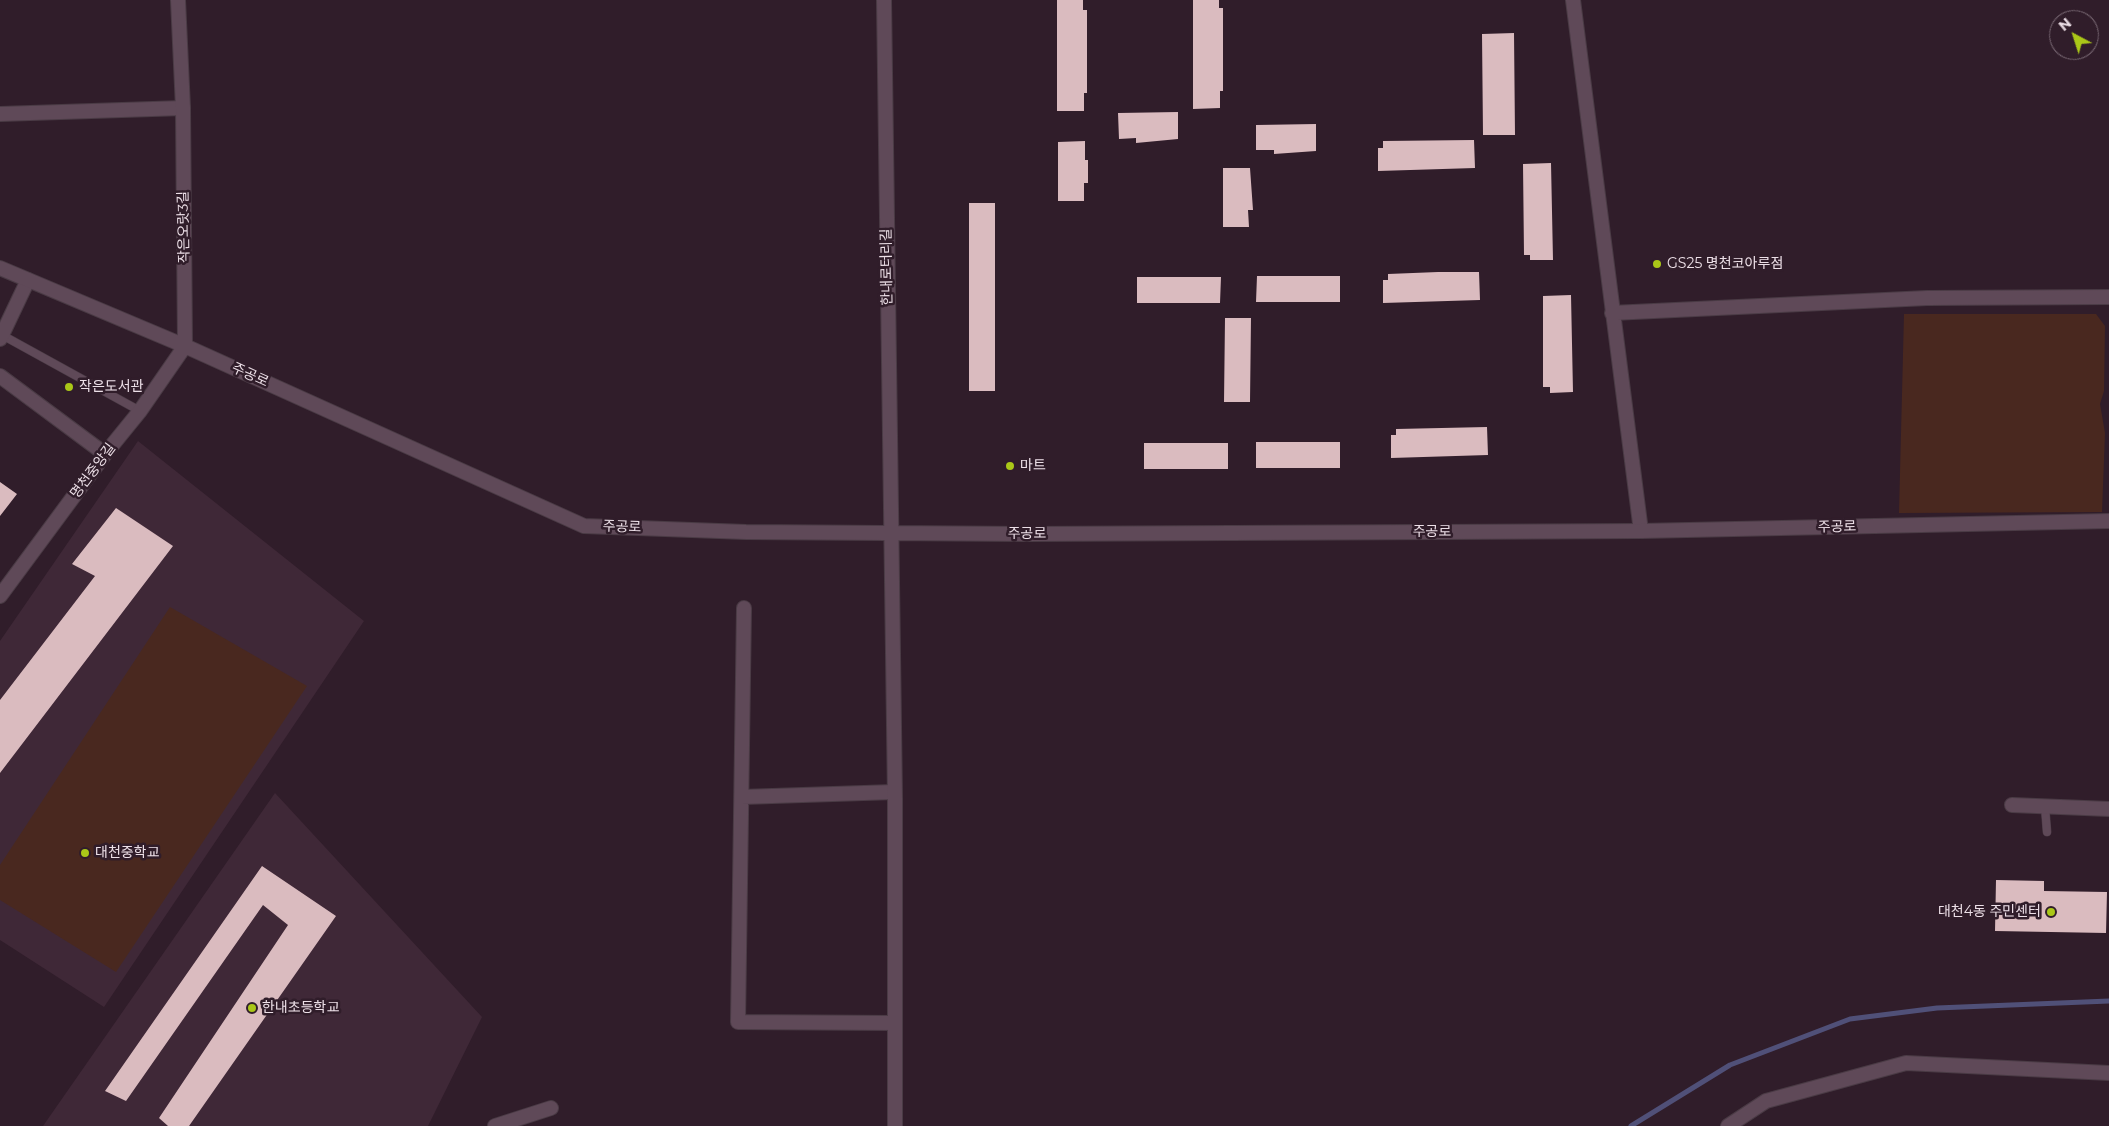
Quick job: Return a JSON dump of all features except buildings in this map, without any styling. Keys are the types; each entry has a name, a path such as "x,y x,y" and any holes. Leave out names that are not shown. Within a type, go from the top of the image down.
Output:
{"street":[{"name":"작은오랏3길","path":"178,0 183,108 185,346"},
{"name":"한내로터리길","path":"884,0 894,792 895,1126"},
{"path":"1573,0 1641,531"},
{"path":"0,114 183,108"},
{"name":"주공로","path":"0,268 185,346 584,526 746,532 890,534 1641,531 2109,521"},
{"path":"1,337 28,280"},
{"path":"1612,313 1927,298 2109,297"},
{"name":"명천중앙길","path":"0,596 105,454 140,411 185,346"},
{"path":"0,376 105,454"},
{"path":"744,608 738,1022 895,1023"},
{"path":"742,797 894,792"},
{"path":"2012,805 2109,809"},
{"path":"1728,1126 1766,1101 1906,1063 2109,1073"},
{"path":"494,1126 551,1108"}],"lane":[{"path":"1,337 140,411"},
{"path":"2045,807 2047,832"}],"shaded area":[{"path":"1904,314 2096,314 2105,326 2104,391 2100,404 2105,433 2102,512 1899,513"},
{"path":"138,441 364,621 104,1007 0,940 0,641"},
{"path":"170,607 307,686 116,972 0,900 0,865"},
{"path":"275,793 482,1017 428,1126 43,1126"}],"waterway":[{"path":"1631,1126 1730,1065 1850,1019 1937,1008 2109,1001"}],"place":[{"name":"GS25 명천코아루점","path":"1657,264"},
{"name":"작은도서관","path":"69,387"},
{"name":"마트","path":"1010,466"},
{"name":"대천중학교","path":"85,853"},
{"name":"대천4동 주민센터","path":"2051,912"},
{"name":"한내초등학교","path":"252,1008"}]}
